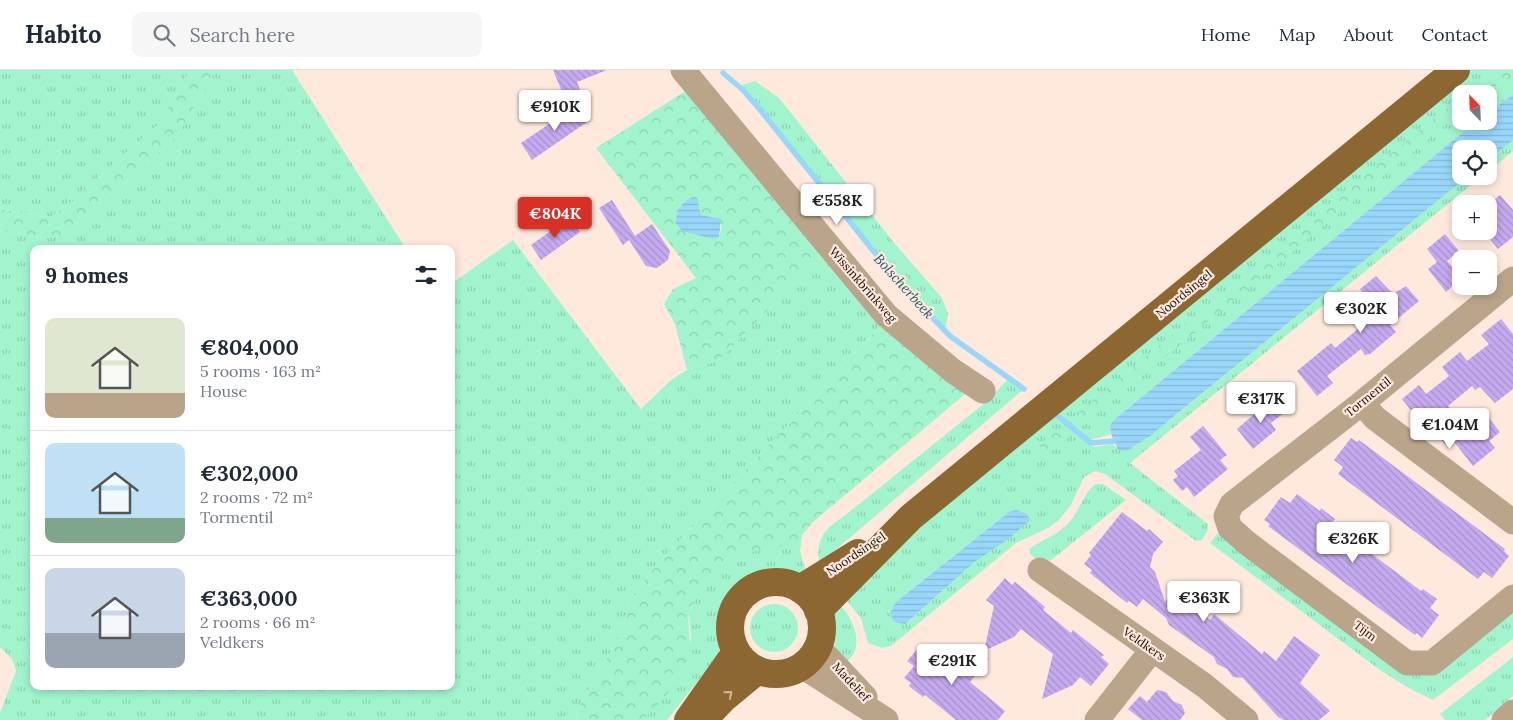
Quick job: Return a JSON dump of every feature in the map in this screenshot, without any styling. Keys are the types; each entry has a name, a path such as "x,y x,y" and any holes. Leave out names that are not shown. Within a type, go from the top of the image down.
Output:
{"main road":[{"name":"Noordsingel","path":"818,611 911,517 1456,70"},
{"name":"Noordsingel","path":"800,589 911,517"},
{"path":"766,583 783,583 800,589 810,598 818,611 821,628 810,656 789,672 772,674 757,671 741,659 730,638 730,620 738,602 750,590 766,583"},
{"path":"688,720 736,652"},
{"path":"703,720 723,699 757,671"}],"street":[{"name":"Wissinkbrinkweg","path":"683,70 886,315 952,371 983,391"},
{"name":"Tormentil","path":"1226,516 1232,504 1510,287"},
{"path":"1362,403 1375,418 1513,522"},
{"name":"Tijm","path":"1226,516 1230,528 1247,543 1407,663 1432,663 1513,597"},
{"name":"Veldkers","path":"1040,570 1205,686 1246,720"},
{"path":"1097,720 1152,650"},
{"name":"Madelief","path":"810,656 885,719"},
{"path":"1504,720 1513,712"}],"green space":[{"path":"0,70 190,70 159,124 64,207 52,216 45,217 0,209"},
{"path":"190,70 216,70 176,138 77,223 60,236 45,238 0,230 0,209 45,217 52,216 64,207 159,124"},
{"path":"216,70 292,70 403,245 30,245 30,690 455,690 455,281 513,240 641,409 671,380 687,370 718,361 823,254 883,323 656,566 629,600 622,632 577,710 576,720 0,720 0,713 16,671 12,659 0,647 0,230 45,238 60,236 176,138"},
{"path":"1468,70 1497,70 1478,85 1452,85 1452,105 1302,229 1047,454 1452,119 1452,130 1466,130 1115,419 1110,425 1111,434 1090,440 1090,445 1094,447 1113,444 1118,450 1134,447 1175,416 1457,185 1471,185 1459,195 1452,195 1452,200 1130,463 1208,524 1207,532 1202,540 1196,541 1105,474 1095,471 1084,477 1071,505 1059,520 1048,528 1016,543 891,646 882,648 868,643 861,618 842,595 913,528","holes":["1009,512 976,561 905,624 896,602"]},
{"path":"1497,70 1513,70 1513,73 1497,85 1478,85"},
{"path":"1513,73 1513,95 1498,106 1498,85"},
{"path":"755,81 779,98 895,244 942,298 948,314 945,331 879,258 762,112 738,86"},
{"path":"687,90 823,254 718,361 687,370 675,324 664,304 673,289 696,278 596,148","holes":["679,210 700,213 701,215 711,217 722,225 719,237 675,222"]},
{"path":"1452,105 1452,119 1047,455 1039,445"},
{"path":"1513,140 1513,151 1497,164 1497,153"},
{"path":"883,323 970,390 814,521 802,535 801,545 754,551 726,564 714,573 704,585 690,611 690,650 685,669 669,692 644,720 576,720 577,710 622,632 629,600 656,566"},
{"path":"1010,377 1024,389 819,564 820,542 830,526 986,402"},
{"path":"1096,484 1103,484 1126,500 1050,561 1045,558 1041,563 1030,554 1030,548 1067,524 1075,515 1089,490"},
{"path":"1221,532 1402,668 1513,605 1513,639 1433,700 1380,670 1210,543"},
{"path":"777,545 801,545 800,551 806,572 768,575 737,588 727,603 718,656 667,720 644,720 688,663 691,637 689,613 702,585 718,569 739,555"},
{"path":"838,602 853,625 856,639 854,653 844,665 836,650 832,634 833,618"},
{"path":"769,604 779,604 791,611 798,623 798,633 791,645 779,652 769,652 761,648 754,641 750,633 750,623 754,615 761,608"},
{"path":"1513,657 1513,696 1485,720 1445,720 1440,714"}],"water":[{"path":"1513,95 1513,140 1497,153 1497,140 1454,140 1466,130 1498,130 1498,106"},
{"path":"1452,142 1452,185 1457,185 1150,436 1127,451 1118,450 1111,434 1110,425"},
{"path":"692,198 697,199 701,215 721,219 719,237 713,239 682,231 675,222 682,204"},
{"path":"1016,510 1027,514 1030,520 1011,537 976,561 905,624 894,622 890,613 896,602 1009,512"}],"building":[{"path":"553,70 607,70 577,82 581,92 565,99"},
{"path":"579,104 590,120 532,160 521,143"},
{"path":"1500,195 1513,210 1513,237 1498,249 1491,240 1497,240 1497,197"},
{"path":"612,200 635,236 652,224 670,251 668,260 657,268 646,266 629,240 623,245 599,208"},
{"path":"569,218 580,232 541,260 531,245"},
{"path":"1445,234 1458,250 1452,250 1452,257 1447,261 1452,267 1452,286 1446,292 1428,269 1437,262 1427,249"},
{"path":"1376,276 1393,294 1406,286 1419,301 1390,325 1396,332 1370,354 1365,355 1361,349 1327,376 1333,383 1317,396 1297,371 1331,343 1335,348 1370,319 1366,314 1374,307 1360,289"},
{"path":"1501,319 1513,334 1513,389 1495,403 1480,387 1475,390 1472,386 1448,406 1469,432 1488,417 1500,432 1489,441 1495,448 1473,466 1451,438 1445,444 1425,420 1421,423 1402,399 1419,385 1426,394 1449,376 1442,367 1460,352 1467,361 1489,344 1481,335"},
{"path":"1273,398 1285,412 1271,423 1276,430 1253,449 1237,429"},
{"path":"1203,426 1227,455 1220,460 1228,469 1194,497 1187,487 1182,491 1173,480 1178,476 1174,471 1201,450 1190,437"},
{"path":"1351,438 1357,442 1359,440 1505,549 1504,551 1509,556 1492,578 1484,572 1478,579 1338,474 1343,467 1334,460"},
{"path":"1297,494 1320,511 1321,508 1335,519 1332,524 1421,591 1423,589 1437,599 1430,608 1439,615 1422,638 1417,633 1415,635 1268,526 1270,524 1264,520 1281,497 1290,503"},
{"path":"1122,512 1147,531 1149,529 1163,542 1153,554 1150,567 1155,572 1165,602 1181,582 1194,594 1188,602 1210,620 1214,614 1262,654 1264,651 1276,661 1294,636 1320,655 1300,683 1330,711 1319,720 1284,720 1278,717 1243,678 1233,677 1227,669 1217,664 1214,657 1169,625 1166,618 1143,599 1137,607 1129,601 1127,603 1090,573 1092,570 1084,564 1091,555 1089,553"},
{"path":"1005,578 1012,585 1015,582 1045,607 1043,610 1071,633 1073,630 1104,655 1101,657 1109,664 1091,686 1080,677 1073,685 1042,699 1053,654 1021,629 1014,637 984,651 994,606 986,600"},
{"path":"921,645 956,674 977,649 989,659 970,682 1005,711 998,720 956,720 925,695 923,697 909,686 911,683 904,678 914,666 907,661"},
{"path":"1157,690 1166,692 1173,701 1182,705 1185,713 1180,720 1142,720 1128,709 1140,696 1147,702"}],"waterway":[{"name":"Bolscherbeek","path":"723,73 743,90 762,112 879,258 927,312 950,336 1024,389"},
{"name":"Bolscherbeek","path":"1053,412 1091,443 1114,441"}]}
